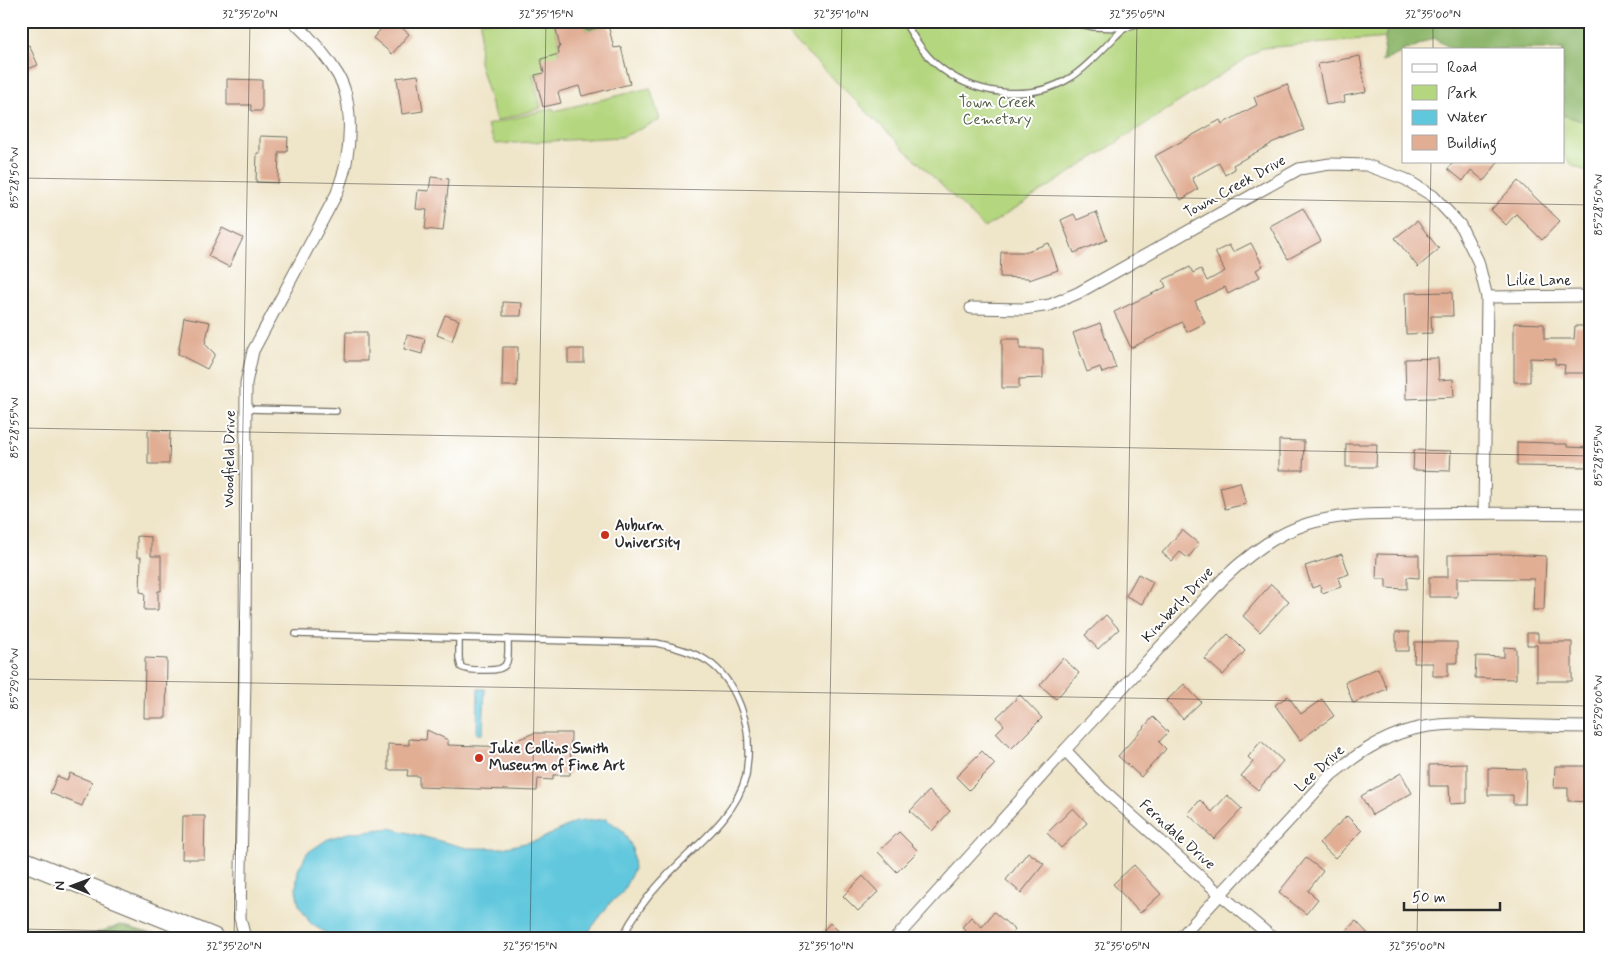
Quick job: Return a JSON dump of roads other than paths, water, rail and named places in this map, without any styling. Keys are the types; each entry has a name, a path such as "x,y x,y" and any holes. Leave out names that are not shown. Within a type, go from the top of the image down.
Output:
{"main road":[{"path":"21,860 214,938"}],"street":[{"name":"Woodfield Drive","path":"245,938 240,918 245,678 246,383 253,351 337,193 346,164 350,135 348,105 339,76 310,37 293,21"},
{"name":"Town Creek Drive","path":"971,308 1024,309 1050,305 1078,293 1299,169 1330,164 1366,165 1406,179 1433,196 1460,225 1478,261 1487,297 1484,513"},
{"name":"Lilie Lane","path":"1487,297 1591,296"},
{"name":"Kimberly Drive","path":"896,938 1222,579 1244,559 1269,542 1302,526 1338,517 1484,513 1591,514"},
{"name":"Lee Drive","path":"1180,938 1331,775 1355,756 1382,741 1410,730 1440,724 1591,728"},
{"name":"Ferndale Drive","path":"1065,750 1101,788 1221,895 1273,938"}],"lane":[{"path":"904,21 934,63 950,76 986,90 1006,92 1025,92 1047,88 1070,78 1094,59 1125,28"},
{"path":"1067,21 1094,27 1125,28 1153,21"},
{"path":"246,409 336,411"},
{"path":"296,634 656,643 677,648 703,658 725,675 735,693 747,723 746,775 737,798 722,820 661,881 622,938"},
{"path":"460,638 459,658 461,667 467,670 498,670 504,668 508,659 508,640"}],"water":[{"path":"478,689 485,689 483,734 477,734"},
{"path":"606,819 622,830 632,847 634,869 622,893 610,903 584,938 339,938 333,937 311,924 299,906 296,889 298,870 307,853 328,839 348,833 390,828 467,848 502,848 539,840 575,822"}],"place":[{"name":"Auburn University","path":"605,535"},
{"name":"Julie Collins Smith Museum of Fine Art","path":"479,758"}],"park label":[{"name":"Town Creek Cemetary","path":"997,112"}]}
